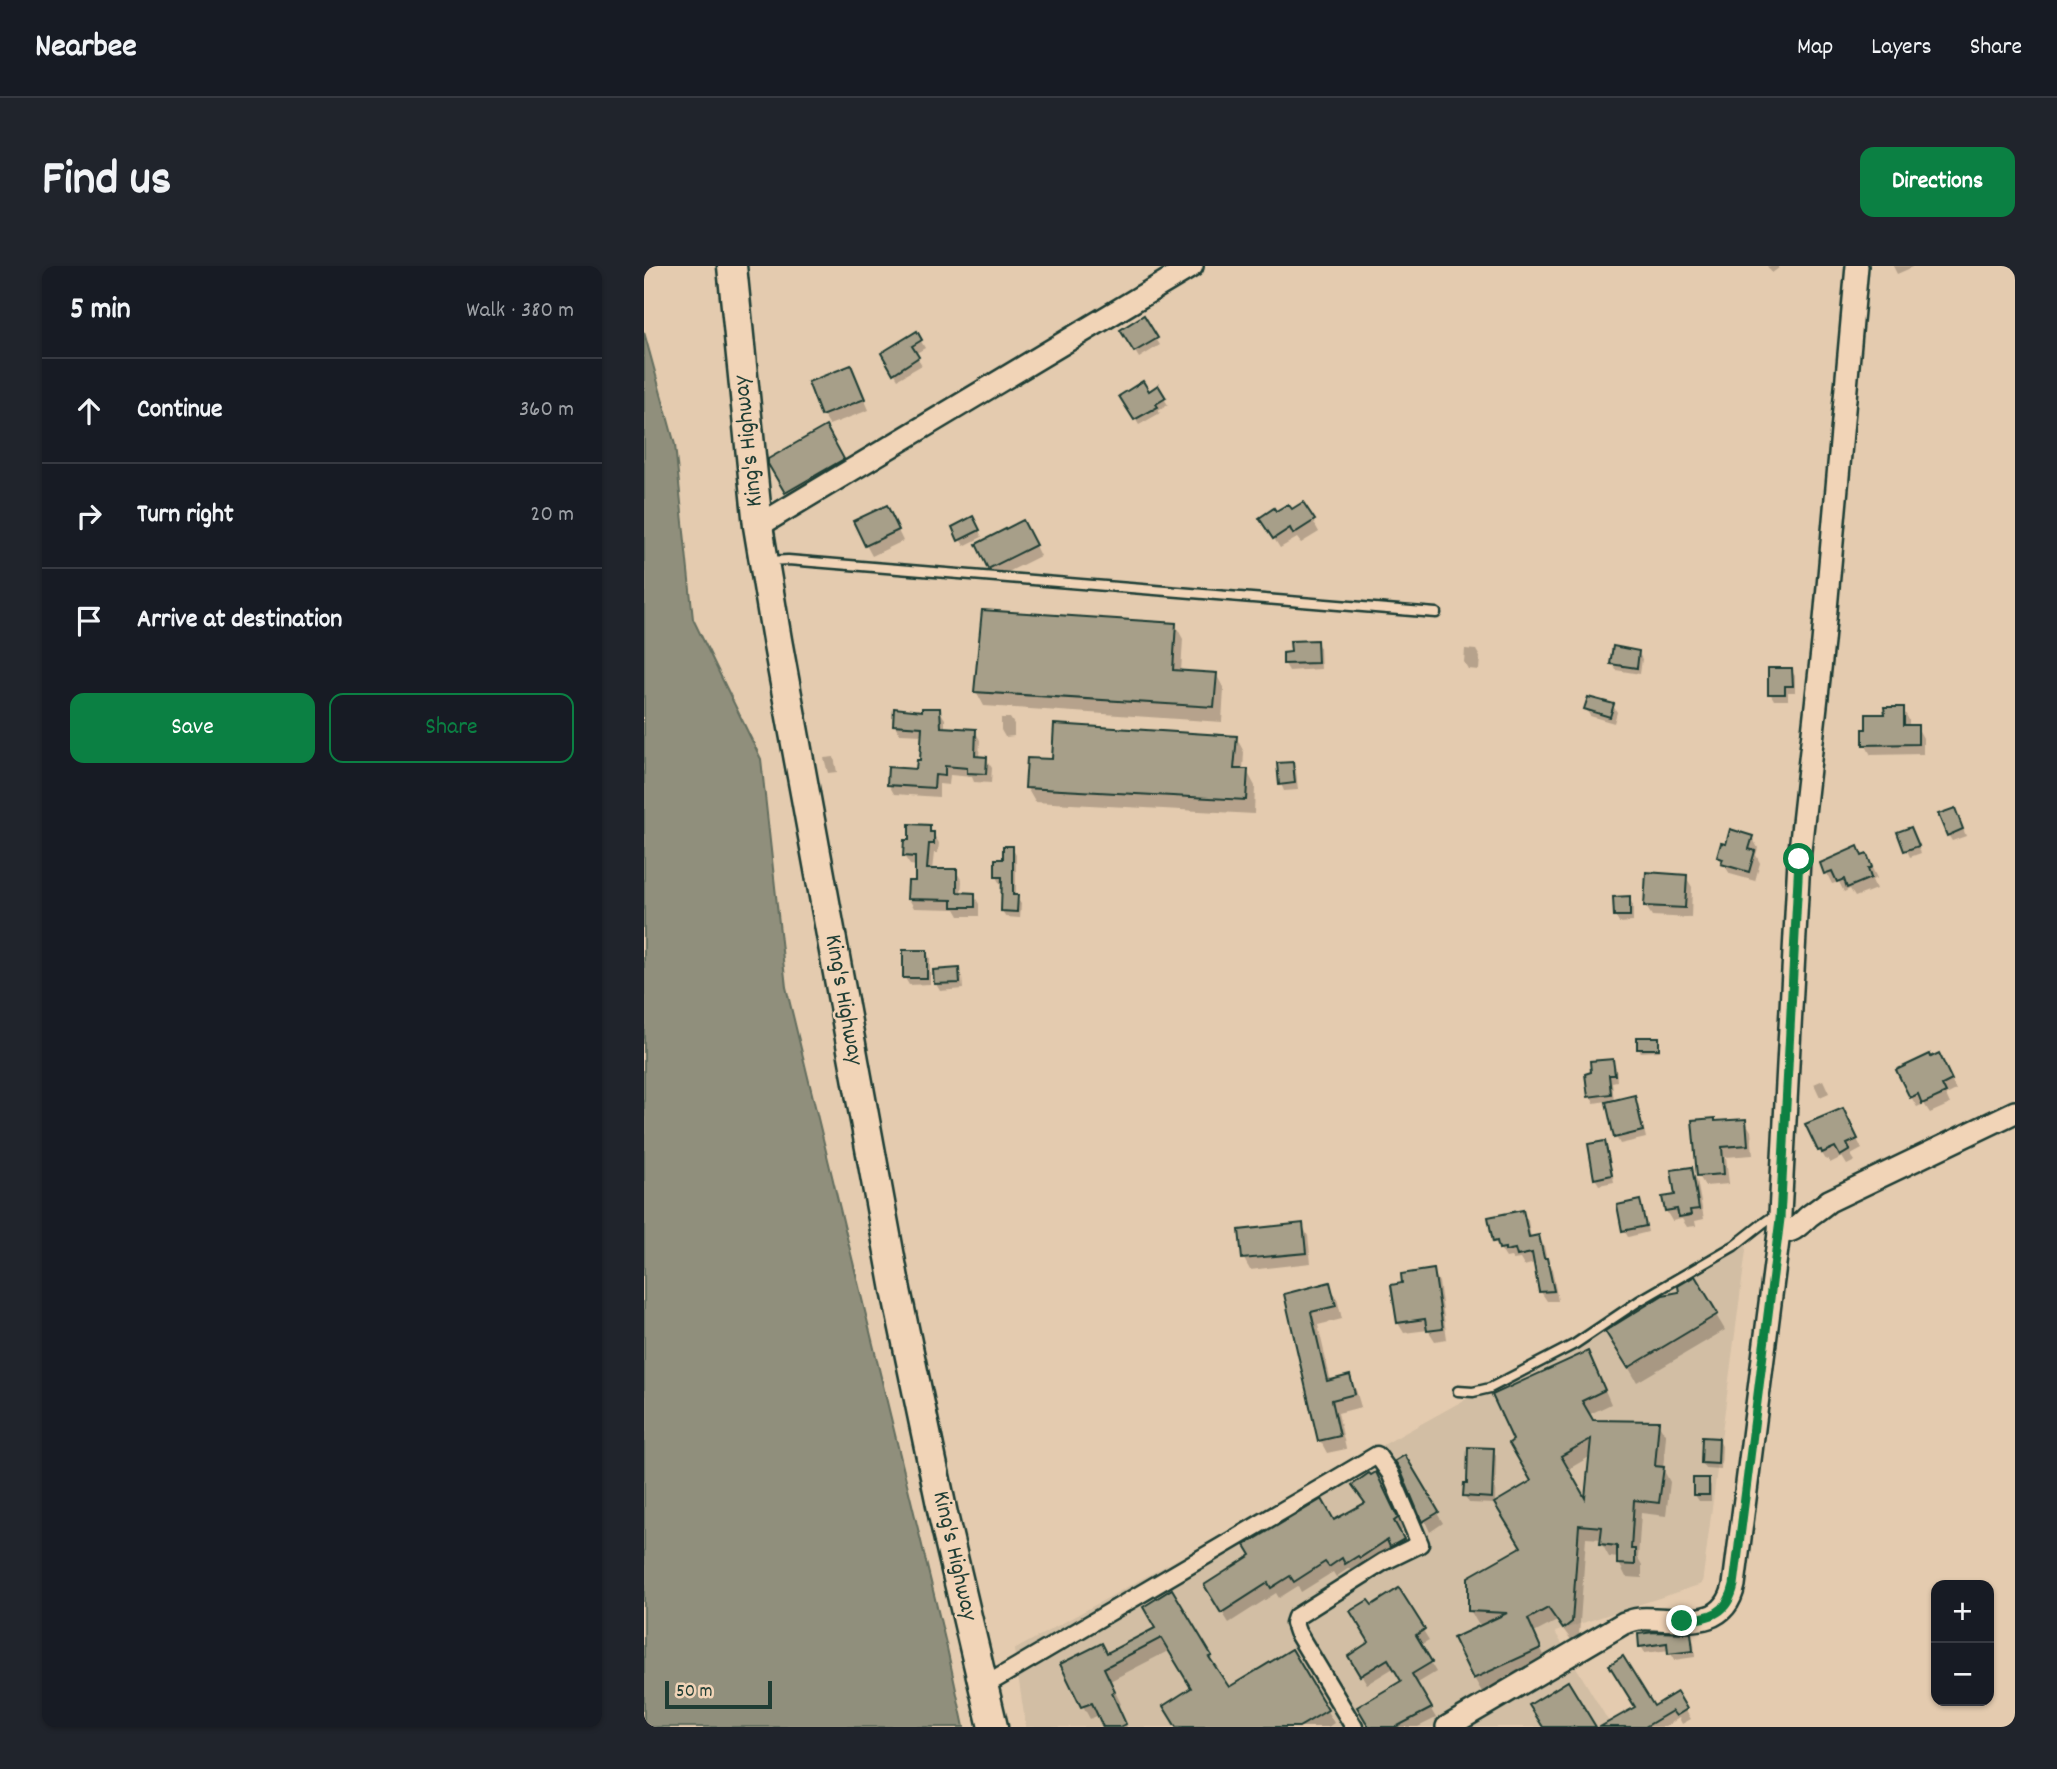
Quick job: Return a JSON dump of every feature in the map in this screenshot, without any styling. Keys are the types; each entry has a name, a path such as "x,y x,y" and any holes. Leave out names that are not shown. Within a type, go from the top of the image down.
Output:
{"highway":[{"name":"King's Highway","path":"732,266 764,562 896,1290 944,1519 993,1727"}],"street":[{"path":"758,526 1192,266"},
{"path":"1456,1725 1624,1623 1638,1619 1682,1621 1717,1614 1732,1596 1779,1226 1799,859 1823,642 1857,266"},
{"path":"1779,1226 1789,1233 1829,1201 2015,1112"},
{"path":"984,1686 1377,1455 1390,1473 1420,1544 1383,1562 1296,1617 1294,1623 1354,1727"}],"lane":[{"path":"764,562 802,561 1436,614"},
{"path":"1458,1391 1473,1392 1490,1388 1575,1344 1639,1301 1734,1246 1769,1219 1779,1226"}],"shaded area":[{"path":"644,332 675,445 693,619 761,759 786,987 964,1727 644,1727"},
{"path":"1747,1243 1702,1584 1555,1632 1612,1727 1026,1727 1014,1650"}],"building":[{"path":"1144,315 1158,338 1134,352 1120,330"},
{"path":"917,331 922,340 912,346 919,357 893,374 881,353"},
{"path":"851,365 865,399 821,416 808,382"},
{"path":"1143,381 1149,391 1158,385 1166,398 1156,404 1158,407 1134,420 1119,396"},
{"path":"826,426 844,459 785,493 768,464 768,459"},
{"path":"1303,502 1315,520 1293,534 1290,528 1273,539 1259,518 1274,508 1276,511 1288,504 1292,509"},
{"path":"887,505 899,530 865,546 853,521"},
{"path":"973,516 980,530 958,541 952,527"},
{"path":"1023,520 1036,545 988,569 976,544"},
{"path":"982,610 1176,623 1173,670 1217,673 1214,707 974,692"},
{"path":"1317,640 1318,663 1283,664 1283,653 1291,652 1290,641"},
{"path":"1613,646 1639,651 1637,668 1610,664"},
{"path":"1768,668 1792,668 1793,686 1785,686 1785,694 1768,694"},
{"path":"1588,697 1614,704 1610,717 1584,709"},
{"path":"1884,707 1904,707 1904,725 1918,725 1918,744 1863,745 1866,714 1885,714"},
{"path":"894,708 922,711 922,708 940,708 941,727 976,729 975,756 987,757 986,774 967,773 967,768 945,766 945,776 935,775 934,788 887,785 888,767 916,769 917,760 920,760 922,727 893,725"},
{"path":"1054,724 1237,736 1234,769 1248,769 1246,800 1025,788 1027,758 1052,759"},
{"path":"1293,762 1295,783 1279,785 1277,763"},
{"path":"1955,808 1963,829 1947,836 1938,814"},
{"path":"909,824 930,825 930,832 934,832 934,844 929,844 927,869 957,869 957,892 975,893 975,907 952,907 952,900 907,899 908,881 915,881 915,857 903,856 904,840 909,840"},
{"path":"1911,827 1919,846 1904,851 1897,832"},
{"path":"1730,829 1753,836 1749,849 1755,851 1749,872 1721,864 1723,859 1717,857 1721,843 1726,844"},
{"path":"1003,846 1013,846 1013,895 1018,895 1017,912 1001,911 1002,877 995,877 995,859 1003,859"},
{"path":"1858,846 1862,856 1867,854 1872,867 1868,869 1871,878 1847,888 1844,879 1837,882 1832,871 1824,874 1820,863"},
{"path":"1646,872 1687,875 1685,908 1644,906"},
{"path":"1630,896 1630,916 1614,916 1613,897"},
{"path":"903,950 927,950 927,978 903,978"},
{"path":"959,968 960,983 934,984 933,970"},
{"path":"1637,1037 1659,1037 1659,1049 1637,1049"},
{"path":"1939,1053 1952,1080 1942,1085 1946,1093 1922,1104 1918,1094 1910,1098 1896,1070 1930,1054 1931,1057"},
{"path":"1613,1059 1615,1075 1609,1075 1611,1094 1588,1097 1585,1074 1591,1072 1590,1061"},
{"path":"1635,1095 1643,1131 1614,1138 1606,1102"},
{"path":"1843,1108 1858,1139 1847,1144 1850,1150 1840,1156 1835,1147 1822,1153 1821,1150 1818,1151 1805,1124"},
{"path":"1715,1118 1715,1121 1746,1119 1748,1145 1722,1147 1724,1174 1697,1176 1692,1120"},
{"path":"1605,1141 1612,1175 1594,1179 1588,1144"},
{"path":"1692,1167 1699,1209 1690,1210 1691,1215 1679,1217 1677,1209 1665,1211 1662,1197 1675,1195 1671,1170"},
{"path":"1640,1200 1646,1226 1622,1231 1617,1205"},
{"path":"1523,1210 1529,1237 1539,1235 1554,1291 1539,1292 1532,1253 1517,1256 1515,1249 1505,1251 1505,1248 1499,1249 1497,1241 1493,1242 1488,1217"},
{"path":"1303,1223 1306,1253 1242,1259 1239,1230"},
{"path":"1434,1269 1443,1329 1427,1331 1425,1319 1397,1323 1391,1285 1402,1283 1401,1274"},
{"path":"1695,1276 1718,1314 1628,1368 1605,1331 1663,1295 1679,1292 1678,1286"},
{"path":"1330,1282 1336,1306 1311,1312 1327,1381 1350,1375 1355,1394 1332,1400 1340,1436 1318,1441 1284,1294"},
{"path":"1588,1351 1605,1390 1582,1401 1593,1420 1659,1421 1655,1466 1664,1467 1659,1503 1634,1500 1631,1549 1635,1549 1635,1565 1617,1564 1617,1546 1600,1544 1602,1527 1579,1525 1572,1622 1563,1629 1548,1608 1528,1619 1541,1648 1473,1679 1453,1638 1507,1613 1468,1611 1468,1577 1521,1547 1494,1503 1531,1481 1509,1443 1513,1440 1492,1395","holes":["1591,1439 1585,1498 1561,1456"]},
{"path":"1702,1437 1719,1438 1718,1464 1701,1463"},
{"path":"1468,1447 1494,1448 1492,1498 1463,1496 1464,1483 1467,1483"},
{"path":"1405,1455 1439,1512 1422,1522 1395,1461"},
{"path":"1376,1472 1398,1518 1394,1521 1404,1539 1390,1547 1387,1540 1360,1558 1358,1556 1345,1564 1342,1558 1329,1567 1325,1562 1294,1582 1290,1576 1271,1588 1268,1583 1221,1613 1204,1585 1251,1555 1245,1545 1322,1499 1334,1520 1365,1503 1352,1485 1369,1473 1371,1475"},
{"path":"1693,1478 1709,1478 1709,1495 1693,1495"},
{"path":"1399,1588 1425,1629 1416,1635 1432,1662 1412,1674 1432,1708 1396,1727 1369,1727 1357,1707 1401,1681 1388,1659 1360,1676 1348,1656 1369,1642 1350,1611 1368,1600 1372,1605"},
{"path":"1172,1589 1212,1656 1209,1657 1229,1687 1292,1649 1328,1710 1299,1727 1176,1727 1163,1706 1191,1688 1161,1638 1104,1668 1126,1724 1120,1727 1103,1727 1092,1703 1081,1707 1060,1664 1102,1643 1107,1653 1155,1628 1143,1607"},
{"path":"1691,1633 1693,1651 1668,1654 1667,1643 1639,1647 1638,1634"},
{"path":"1623,1656 1654,1706 1677,1692 1687,1709 1676,1716 1672,1711 1645,1727 1600,1727 1635,1707 1609,1665"},
{"path":"1568,1681 1596,1727 1543,1727 1529,1705"}],"route":[{"path":"1682,1621 1717,1614 1732,1596 1734,1585 1780,1219 1799,859"}]}
